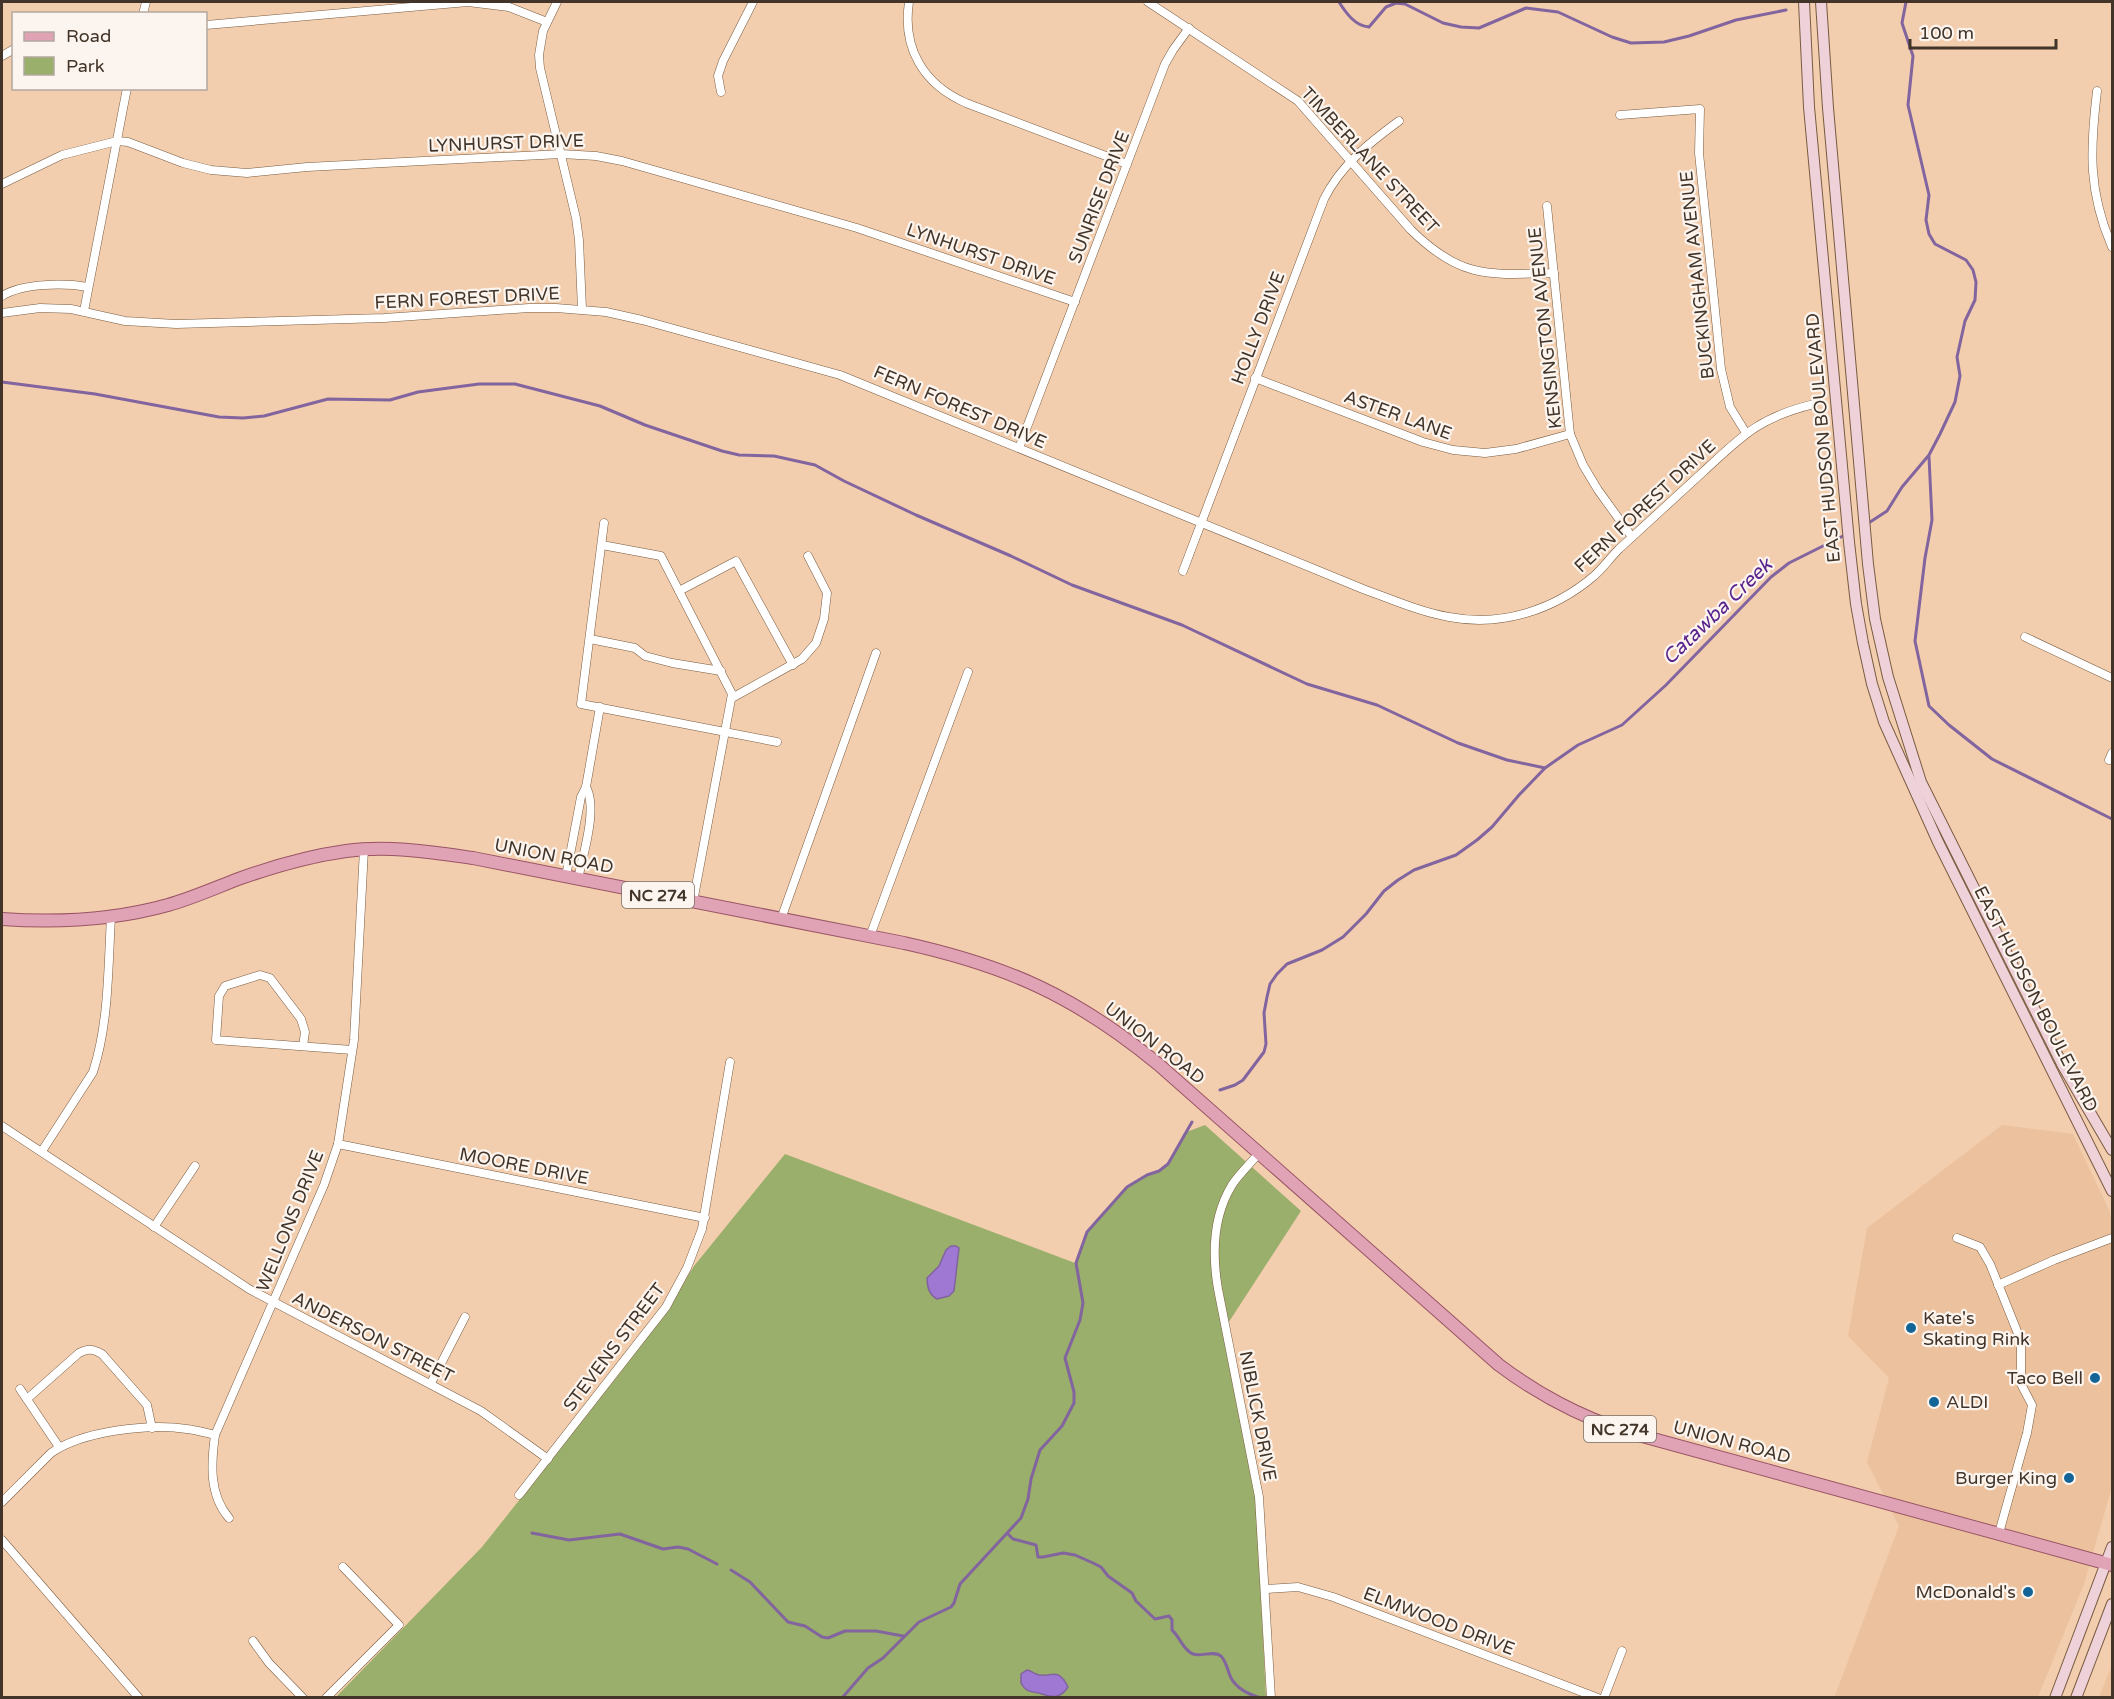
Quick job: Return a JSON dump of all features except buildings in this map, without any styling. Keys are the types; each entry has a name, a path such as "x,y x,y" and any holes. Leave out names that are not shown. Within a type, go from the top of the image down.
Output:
{"main road":[{"name":"EAST HUDSON BOULEVARD","path":"1804,2 1809,107 1853,574 1863,643 1872,684 1884,722 1945,855 2112,1191"},
{"name":"EAST HUDSON BOULEVARD","path":"1821,2 1828,108 1868,564 1880,645 1921,782 2063,1066 2112,1150"},
{"name":"UNION ROAD","path":"2,919 64,921 111,917 170,905 251,875 309,858 364,849 402,849 438,853 870,936 932,949 996,968 1078,1006 1121,1034 1158,1064 1499,1365 1522,1383 1557,1404 1624,1431 2109,1564"},
{"path":"2055,1698 2109,1564 2112,1547"},
{"path":"2076,1698 2112,1604"}],"street":[{"path":"207,25 468,2 509,7 547,22"},
{"path":"557,2 547,22 540,48 540,68 576,218 582,309"},
{"path":"721,92 717,76 753,2"},
{"path":"909,2 908,29 916,57 932,81 943,92 966,103 1127,164"},
{"name":"TIMBERLANE STREET","path":"1148,2 1298,101 1418,236 1450,261 1479,272 1510,275 1554,273"},
{"name":"SUNRISE DRIVE","path":"1019,448 1169,56 1190,28"},
{"path":"84,311 127,90"},
{"path":"2097,91 2092,130 2092,174 2098,210 2112,246"},
{"name":"BUCKINGHAM AVENUE","path":"1620,115 1700,109 1699,153 1721,369 1730,407 1746,433"},
{"name":"HOLLY DRIVE","path":"1183,571 1324,199 1332,183 1350,162 1374,139 1399,121"},
{"name":"LYNHURST DRIVE","path":"2,184 62,155 117,141 128,142 183,163 210,170 248,173 307,167 561,153 596,156 622,161 834,222 919,248 1075,302"},
{"name":"KENSINGTON AVENUE","path":"1547,206 1570,434 1583,465 1598,490 1632,537"},
{"path":"2,296 12,290 70,284 88,287"},
{"name":"FERN FOREST DRIVE","path":"2,313 40,308 84,311 125,321 176,324 384,318 528,308 582,309 642,320 840,375 1363,589 1421,610 1452,618 1467,619 1514,616 1558,600 1596,574 1632,537 1746,433 1783,413 1814,404"},
{"name":"ASTER LANE","path":"1255,378 1423,442 1453,450 1485,453 1516,449 1570,434"},
{"path":"604,523 581,704 726,730 777,742"},
{"path":"602,545 661,556 732,694 693,902"},
{"path":"732,698 793,665 802,659 816,643 827,593 808,556"},
{"path":"679,591 736,561 793,665"},
{"path":"2025,637 2112,678"},
{"path":"590,639 635,648 645,656 672,663 721,671"},
{"path":"782,919 876,653"},
{"path":"870,936 968,672"},
{"path":"572,878 581,797 586,787 600,707"},
{"path":"572,878 590,810 591,795 586,787"},
{"name":"WELLONS DRIVE","path":"229,1518 221,1509 213,1482 212,1460 215,1436 324,1185 338,1144 352,1050 364,849"},
{"path":"1945,855 1955,850"},
{"path":"42,1151 93,1072 98,1057 104,1025 111,917"},
{"path":"303,1046 305,1032 301,1019 270,978 260,975 225,986 219,996 216,1040 352,1050"},
{"name":"STEVENS STREET","path":"519,1495 666,1307 687,1268 705,1218 730,1062"},
{"name":"ANDERSON STREET","path":"2,1126 192,1253 273,1303 431,1383 481,1411 548,1459"},
{"name":"MOORE DRIVE","path":"338,1144 705,1218"},
{"name":"NIBLICK DRIVE","path":"1259,1153 1233,1183 1224,1201 1215,1233 1214,1262 1259,1497 1271,1698"},
{"path":"154,1227 195,1166"},
{"path":"1957,1238 1983,1250 2021,1341 2021,1384 2032,1405 2028,1433 1999,1533"},
{"path":"1998,1285 2112,1238"},
{"path":"431,1383 465,1317"},
{"path":"27,1399 79,1353 86,1349 94,1350 102,1354 147,1405 152,1428"},
{"path":"20,1389 59,1447"},
{"path":"2,1502 59,1447 86,1436 152,1428 187,1429 215,1436"},
{"path":"2,1540 139,1698"},
{"path":"326,1698 399,1625 343,1567"},
{"name":"ELMWOOD DRIVE","path":"1266,1589 1298,1587 1333,1597 1598,1698"},
{"path":"253,1641 269,1662 303,1698"},
{"path":"1604,1698 1622,1651"}],"shaded area":[{"path":"2002,1125 2073,1134 2110,1212 2112,1225 2112,1487 2084,1584 2038,1697 1834,1698 1899,1526 1867,1462 1889,1378 1848,1336 1867,1228"},
{"path":"951,1246 959,1248 954,1291 949,1296 937,1299 929,1290 927,1278 939,1266 946,1250"},
{"path":"2112,1665 2112,1697 2099,1697"},
{"path":"1027,1670 1041,1675 1056,1674 1064,1680 1068,1687 1056,1696 1025,1689 1021,1683 1021,1674"}],"green space":[{"path":"1205,1125 1301,1211 1223,1331 1256,1498 1266,1697 335,1698 482,1547 667,1311 694,1266 785,1154 1075,1263 1087,1232 1094,1222 1127,1187 1168,1164 1184,1133"}],"waterway":[{"path":"1339,2 1355,22 1369,27 1386,7 1396,3 1405,4 1443,23 1479,28 1526,8 1558,12 1612,37 1631,43 1664,42 1736,20 1786,10"},
{"name":"Catawba Creek","path":"1867,524 1887,511 1902,487 1929,455 1940,434 1955,402 1960,376 1957,357 1965,321 1975,300 1976,282 1973,270 1966,260 1935,244 1929,234 1926,220 1929,195 1908,105 1913,56 1902,23 1906,2"},
{"path":"2,382 95,394 219,417 243,418 264,416 328,399 390,400 418,392 479,384 515,384 600,406 645,425 722,451 739,455 774,456 815,465 916,515 1072,585 1182,625 1307,684 1377,705 1458,743 1507,760 1545,768"},
{"path":"1929,457 1932,520 1915,641 1929,706 1992,759 2112,819"},
{"name":"Catawba Creek","path":"1220,1090 1243,1080 1264,1052 1266,1044 1264,1013 1270,984 1287,964 1322,950 1343,937 1366,914 1384,891 1398,880 1414,870 1456,855 1477,840 1492,827 1545,768 1578,745 1622,725 1666,685 1771,577 1789,563 1845,535"},
{"name":"Catawba Creek","path":"842,1698 868,1668 883,1658 919,1622 951,1607 960,1584 1021,1518 1040,1450 1062,1426 1074,1403 1074,1392 1065,1358 1080,1320 1083,1303 1076,1263 1087,1232 1127,1187 1168,1164 1192,1122"},
{"path":"532,1533 569,1540 620,1534 663,1549 678,1547 688,1549 717,1564"},
{"path":"1008,1534 1013,1539 1036,1545 1038,1557 1063,1553 1075,1555 1101,1567 1108,1576 1132,1593 1136,1601 1155,1619 1169,1616 1172,1620 1172,1630 1190,1652 1196,1655 1218,1654 1225,1662 1237,1686 1261,1698"},
{"path":"731,1570 750,1582 788,1622 805,1626 822,1637 828,1638 845,1631 876,1631 903,1636"}],"place":[{"name":"Kate's Skating Rink","path":"1911,1328"},
{"name":"Taco Bell","path":"2095,1378"},
{"name":"ALDI","path":"1934,1402"},
{"name":"Burger King","path":"2069,1478"},
{"name":"McDonald's","path":"2028,1592"}]}
